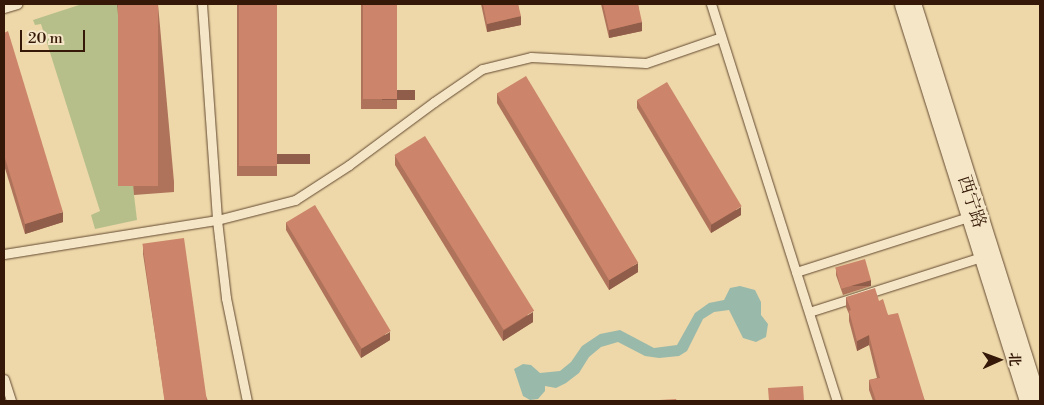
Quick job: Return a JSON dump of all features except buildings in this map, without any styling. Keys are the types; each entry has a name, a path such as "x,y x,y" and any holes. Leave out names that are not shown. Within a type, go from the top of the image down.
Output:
{"street":[{"name":"西宁路","path":"908,4 1034,401"}],"lane":[{"path":"4,8 18,4"},
{"path":"202,4 217,220 226,298 247,401"},
{"path":"710,4 838,401"},
{"path":"4,254 217,220 295,200 350,165 434,102 482,69 531,57 646,63 721,37"},
{"path":"796,272 975,215"},
{"path":"809,312 987,255"},
{"path":"4,379 11,401"}],"green space":[{"path":"82,4 125,4 134,195 137,220 95,229 91,215 100,211 41,24 35,25 33,20"}],"shaded area":[{"path":"740,286 755,290 761,302 761,315 768,324 766,337 756,342 743,338 729,310 714,312 703,319 687,351 679,356 659,358 645,356 618,342 601,347 589,357 579,373 566,383 556,388 545,386 545,391 538,399 530,400 523,396 514,369 523,364 531,365 540,373 560,371 571,362 582,346 600,334 620,330 654,348 677,345 695,313 709,303 724,300 730,288"}]}
